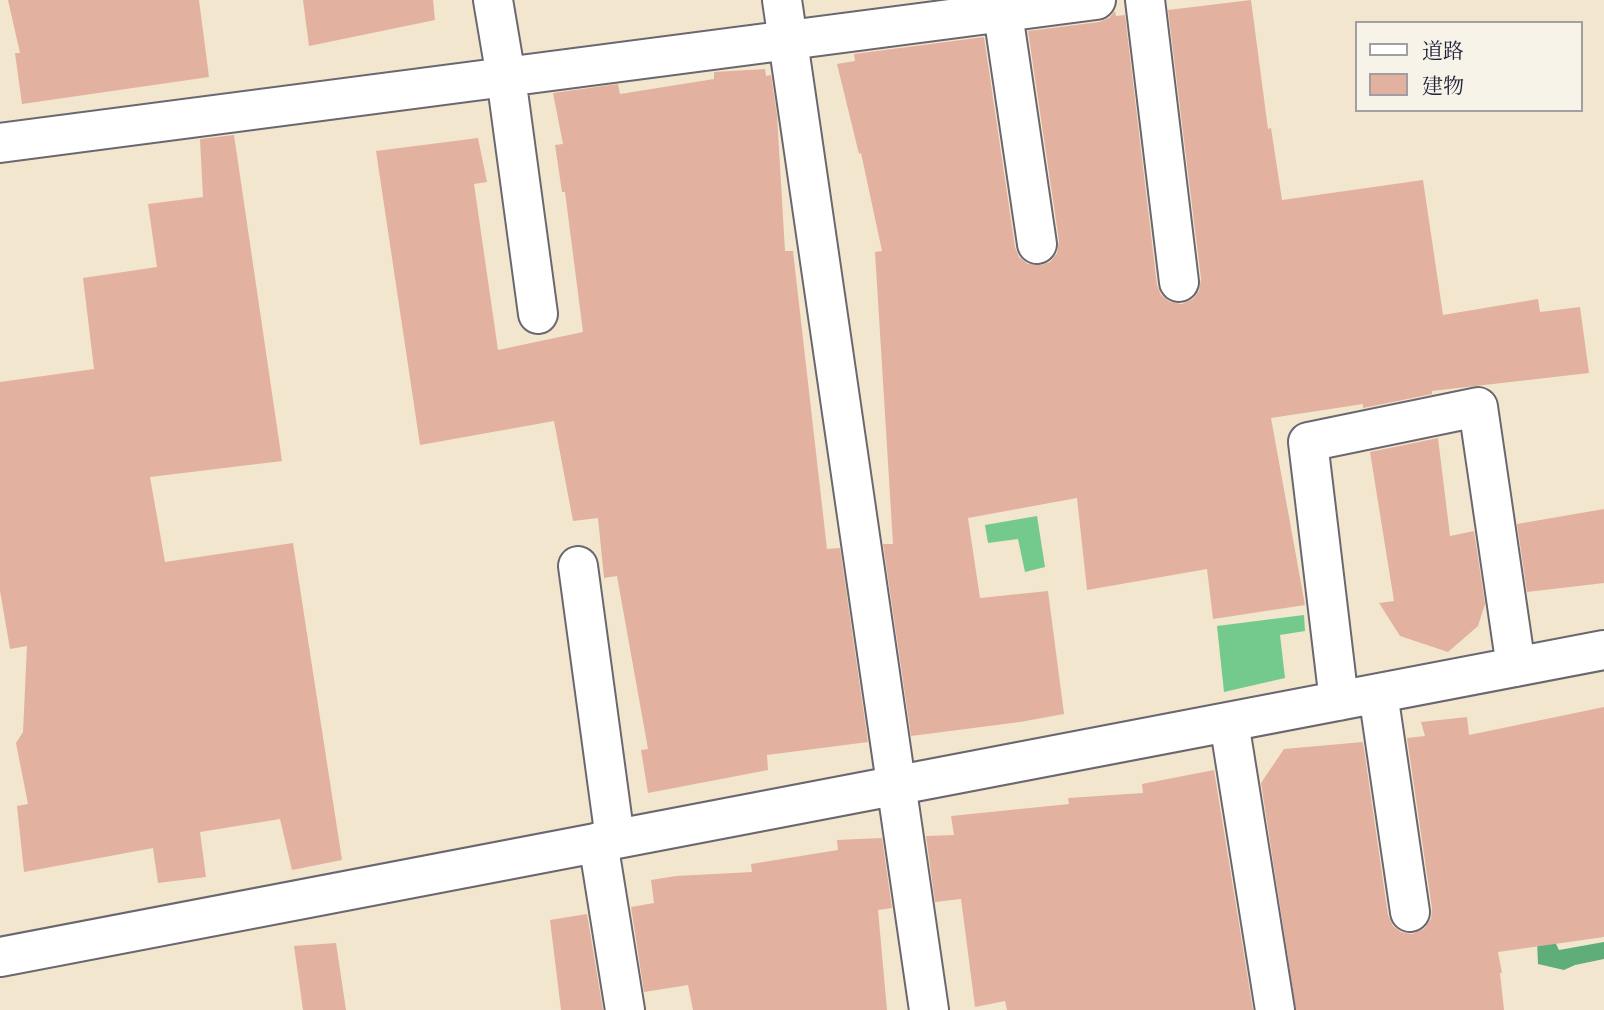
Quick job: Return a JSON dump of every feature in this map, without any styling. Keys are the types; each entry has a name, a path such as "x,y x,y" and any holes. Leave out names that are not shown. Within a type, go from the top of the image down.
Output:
{"street":[{"path":"492,0 506,77 538,314"},
{"path":"782,0 929,1010"},
{"path":"0,143 788,40 1002,6 1096,0"},
{"path":"1145,0 1178,282"},
{"path":"1002,6 1037,244"},
{"path":"1339,701 1308,442 1478,407 1516,667"},
{"path":"578,566 625,1010"},
{"path":"0,957 1604,650"},
{"path":"1378,693 1410,912"},
{"path":"1229,722 1275,1010"}],"green space":[{"path":"1037,516 1045,567 1025,572 1018,539 988,543 985,525"},
{"path":"1304,615 1305,631 1280,635 1285,678 1224,692 1217,626"},
{"path":"1551,934 1559,950 1604,942 1604,959 1564,970 1538,964 1537,940"}],"building":[{"path":"8,0 199,0 209,77 22,104 15,53 20,53"},
{"path":"303,0 433,0 435,20 309,46"},
{"path":"1251,0 1268,129 1271,128 1282,200 1423,180 1443,315 1538,299 1540,312 1580,307 1589,373 1432,391 1432,394 1363,408 1363,404 1271,418 1305,605 1213,619 1207,569 1087,590 1077,498 968,518 980,598 1048,591 1064,714 911,736 883,544 893,544 875,252 882,251 861,153 859,154 837,64 855,61 854,54 984,37 1015,247 1019,257 1028,264 1041,265 1050,262 1057,253 1059,241 1028,31 1099,22 1109,18 1115,11 1116,16 1125,15 1157,285 1161,295 1170,302 1182,304 1193,299 1199,291 1201,279 1168,10"},
{"path":"765,69 766,76 771,75 777,115 785,251 793,251 827,549 840,548 868,742 767,755 768,770 648,793 641,750 648,749 617,576 604,578 598,518 573,521 554,421 420,445 376,151 478,138 487,182 474,184 498,350 583,332 565,192 562,192 555,145 563,144 553,93 618,84 620,94 714,79 714,72"},
{"path":"234,135 282,461 150,477 165,562 293,543 342,860 292,870 280,819 200,832 206,877 158,883 153,848 24,872 17,806 28,804 16,743 23,732 27,646 10,649 0,591 0,382 94,369 83,278 157,267 148,204 203,197 200,139"},
{"path":"1438,438 1450,536 1474,531 1485,604 1478,626 1448,652 1400,636 1379,603 1394,601 1370,452"},
{"path":"1604,509 1604,583 1527,592 1517,524"},
{"path":"1604,707 1604,937 1498,952 1504,1010 1296,1010 1261,783 1284,749 1363,742 1388,915 1393,926 1401,932 1412,934 1424,929 1431,919 1432,909 1407,738 1425,736 1421,722 1467,717 1469,735"},
{"path":"1214,770 1253,1010 1007,1010 1005,1001 975,1007 961,899 935,902 926,836 954,835 951,816 1069,804 1068,798 1143,793 1142,784"},
{"path":"882,838 892,908 878,910 887,1010 693,1010 688,985 644,992 631,907 654,903 651,880 752,872 751,864 838,850 837,840"},
{"path":"587,914 603,1010 561,1010 550,920"},
{"path":"336,943 346,1010 303,1010 294,946"}]}
